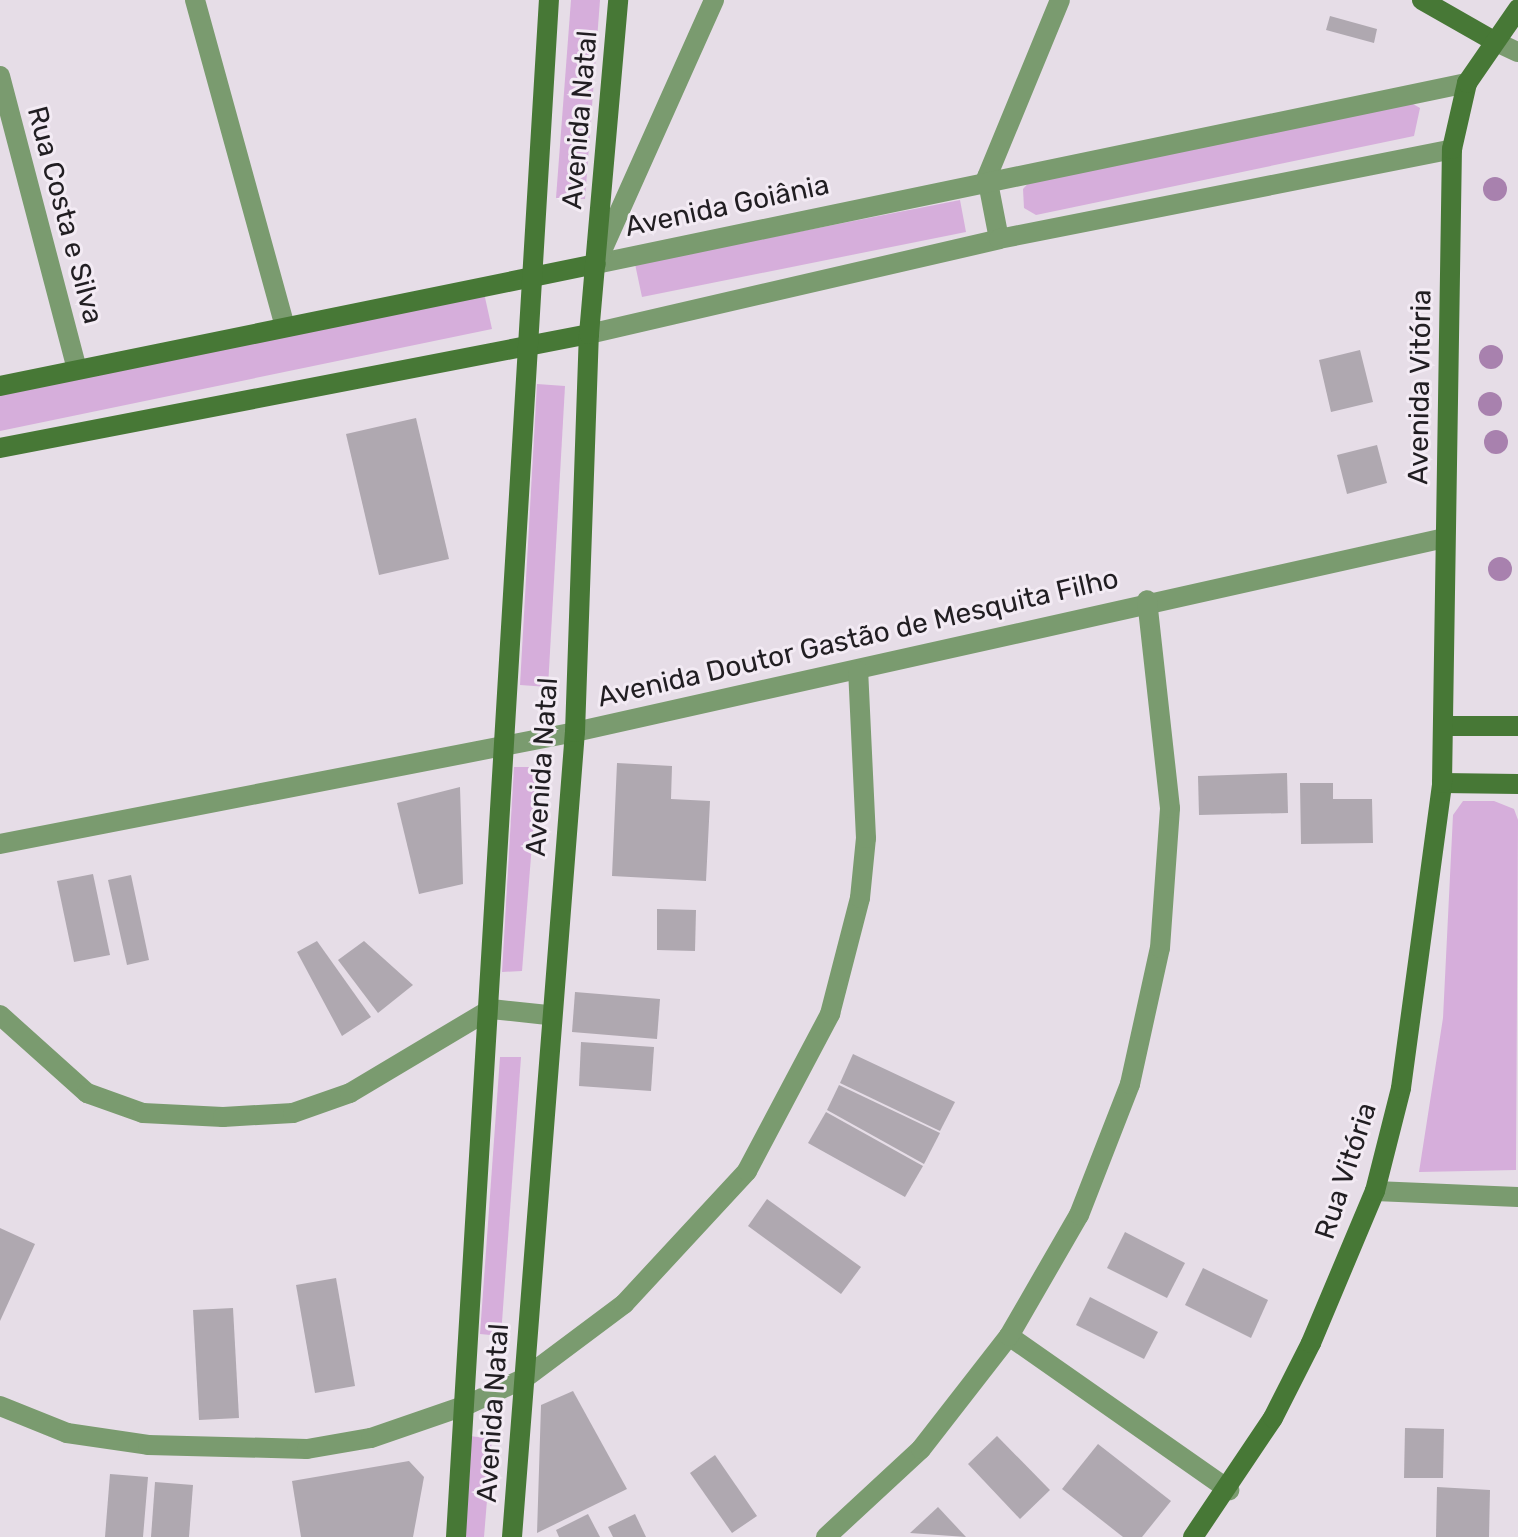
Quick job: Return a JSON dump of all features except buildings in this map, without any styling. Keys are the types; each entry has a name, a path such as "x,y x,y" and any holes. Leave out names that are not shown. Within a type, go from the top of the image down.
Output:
{"street":[{"path":"195,0 285,327"},
{"name":"Avenida Natal","path":"456,1537 491,1009 500,745 528,275 549,0"},
{"name":"Avenida Natal","path":"512,1537 548,1015 575,732 589,334 618,0"},
{"path":"596,264 714,0"},
{"path":"999,239 987,177 1060,0"},
{"path":"1422,0 1518,52"},
{"name":"Avenida Vitória","path":"1442,783 1452,149 1467,83 1518,9"},
{"name":"Rua Costa e Silva","path":"0,76 77,369"},
{"name":"Avenida Goiânia","path":"0,386 528,275 596,264 987,177 1467,83"},
{"path":"0,448 524,343 589,334 999,239 1452,149"},
{"name":"Avenida Doutor Gastão de Mesquita Filho","path":"0,844 575,732 858,671 1147,600 1445,538"},
{"path":"826,1537 921,1449 1009,1336 1106,1151 1152,989 1170,808 1147,600"},
{"path":"0,1406 67,1433 226,1452 371,1438 467,1405 525,1378 624,1304 710,1218 807,1069 860,898 867,779 858,671"},
{"path":"1443,726 1518,726"},
{"path":"1442,783 1518,784"},
{"name":"Rua Vitória","path":"1193,1537 1229,1490 1311,1343 1375,1191 1421,987 1442,783"},
{"path":"0,1015 87,1093 143,1113 223,1117 293,1113 350,1093 491,1009 548,1015"},
{"path":"1375,1191 1518,1197"},
{"path":"1009,1336 1229,1490"}],"shaded area":[{"path":"571,0 600,0 585,199 556,198"},
{"path":"1406,100 1420,108 1414,136 1036,215 1024,208 1023,189 1031,180"},
{"path":"960,200 966,232 642,297 635,264"},
{"path":"484,293 492,329 0,431 0,395"},
{"path":"537,384 565,386 548,687 520,685"},
{"path":"514,767 538,767 522,971 502,972"},
{"path":"1463,801 1494,801 1514,809 1518,820 1516,1170 1419,1172 1443,1018 1453,815"},
{"path":"500,1057 521,1057 501,1336 480,1334"},
{"path":"470,1436 492,1439 484,1537 463,1537"}]}
